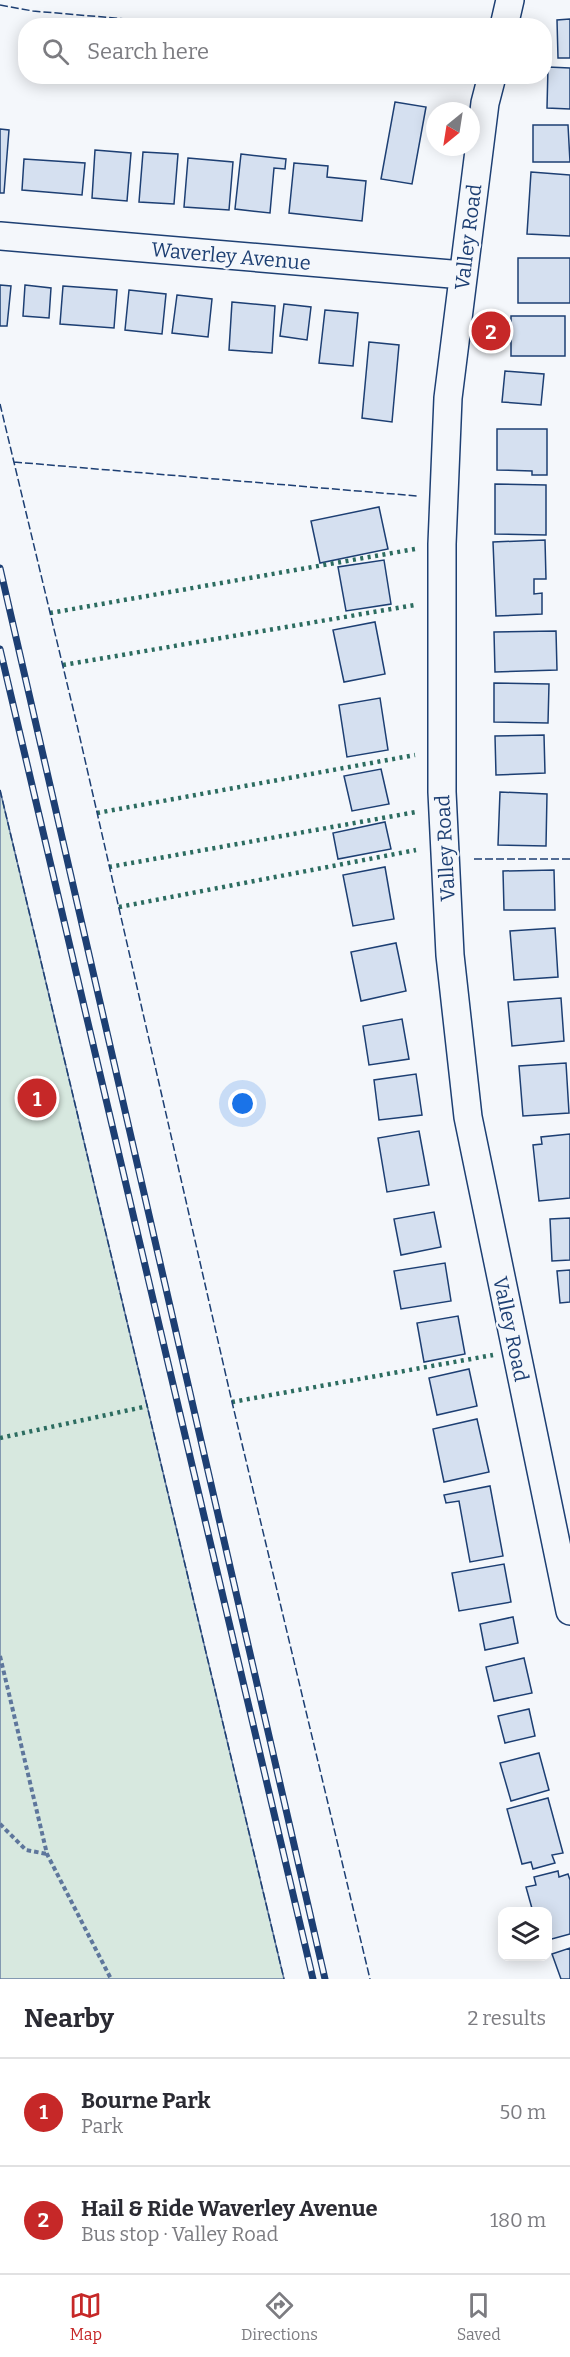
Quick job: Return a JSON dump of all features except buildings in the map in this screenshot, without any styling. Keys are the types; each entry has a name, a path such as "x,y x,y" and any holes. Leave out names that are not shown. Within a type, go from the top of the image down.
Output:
{"street":[{"path":"506,18 510,0"},
{"name":"Valley Road","path":"490,84 485,103 448,398 442,544 442,792 450,954 468,1117 570,1611"},
{"name":"Waverley Avenue","path":"0,236 463,275"}],"path":[{"path":"0,1656 47,1854 111,1979"},
{"path":"0,1824 26,1850 47,1854"}],"shaded area":[{"path":"0,790 284,1979 0,1979"}],"railway":[{"path":"0,568 325,1979"},
{"path":"0,649 313,1979"}],"hedge":[{"path":"50,613 415,549"},
{"path":"63,665 415,605"},
{"path":"97,813 415,755"},
{"path":"109,867 416,812"},
{"path":"119,907 416,850"},
{"path":"232,1402 493,1355"},
{"path":"0,1438 148,1406"}],"fence":[{"path":"0,5 33,11 114,18"},
{"path":"0,404 77,725 232,1402 370,1979"},
{"path":"14,462 417,496"},
{"path":"0,790 284,1979"},
{"path":"474,859 570,859"}],"place":[{"name":"Hail & Ride Waverley Avenue","path":"491,331"},
{"name":"Bourne Park","path":"37,1098"}]}
